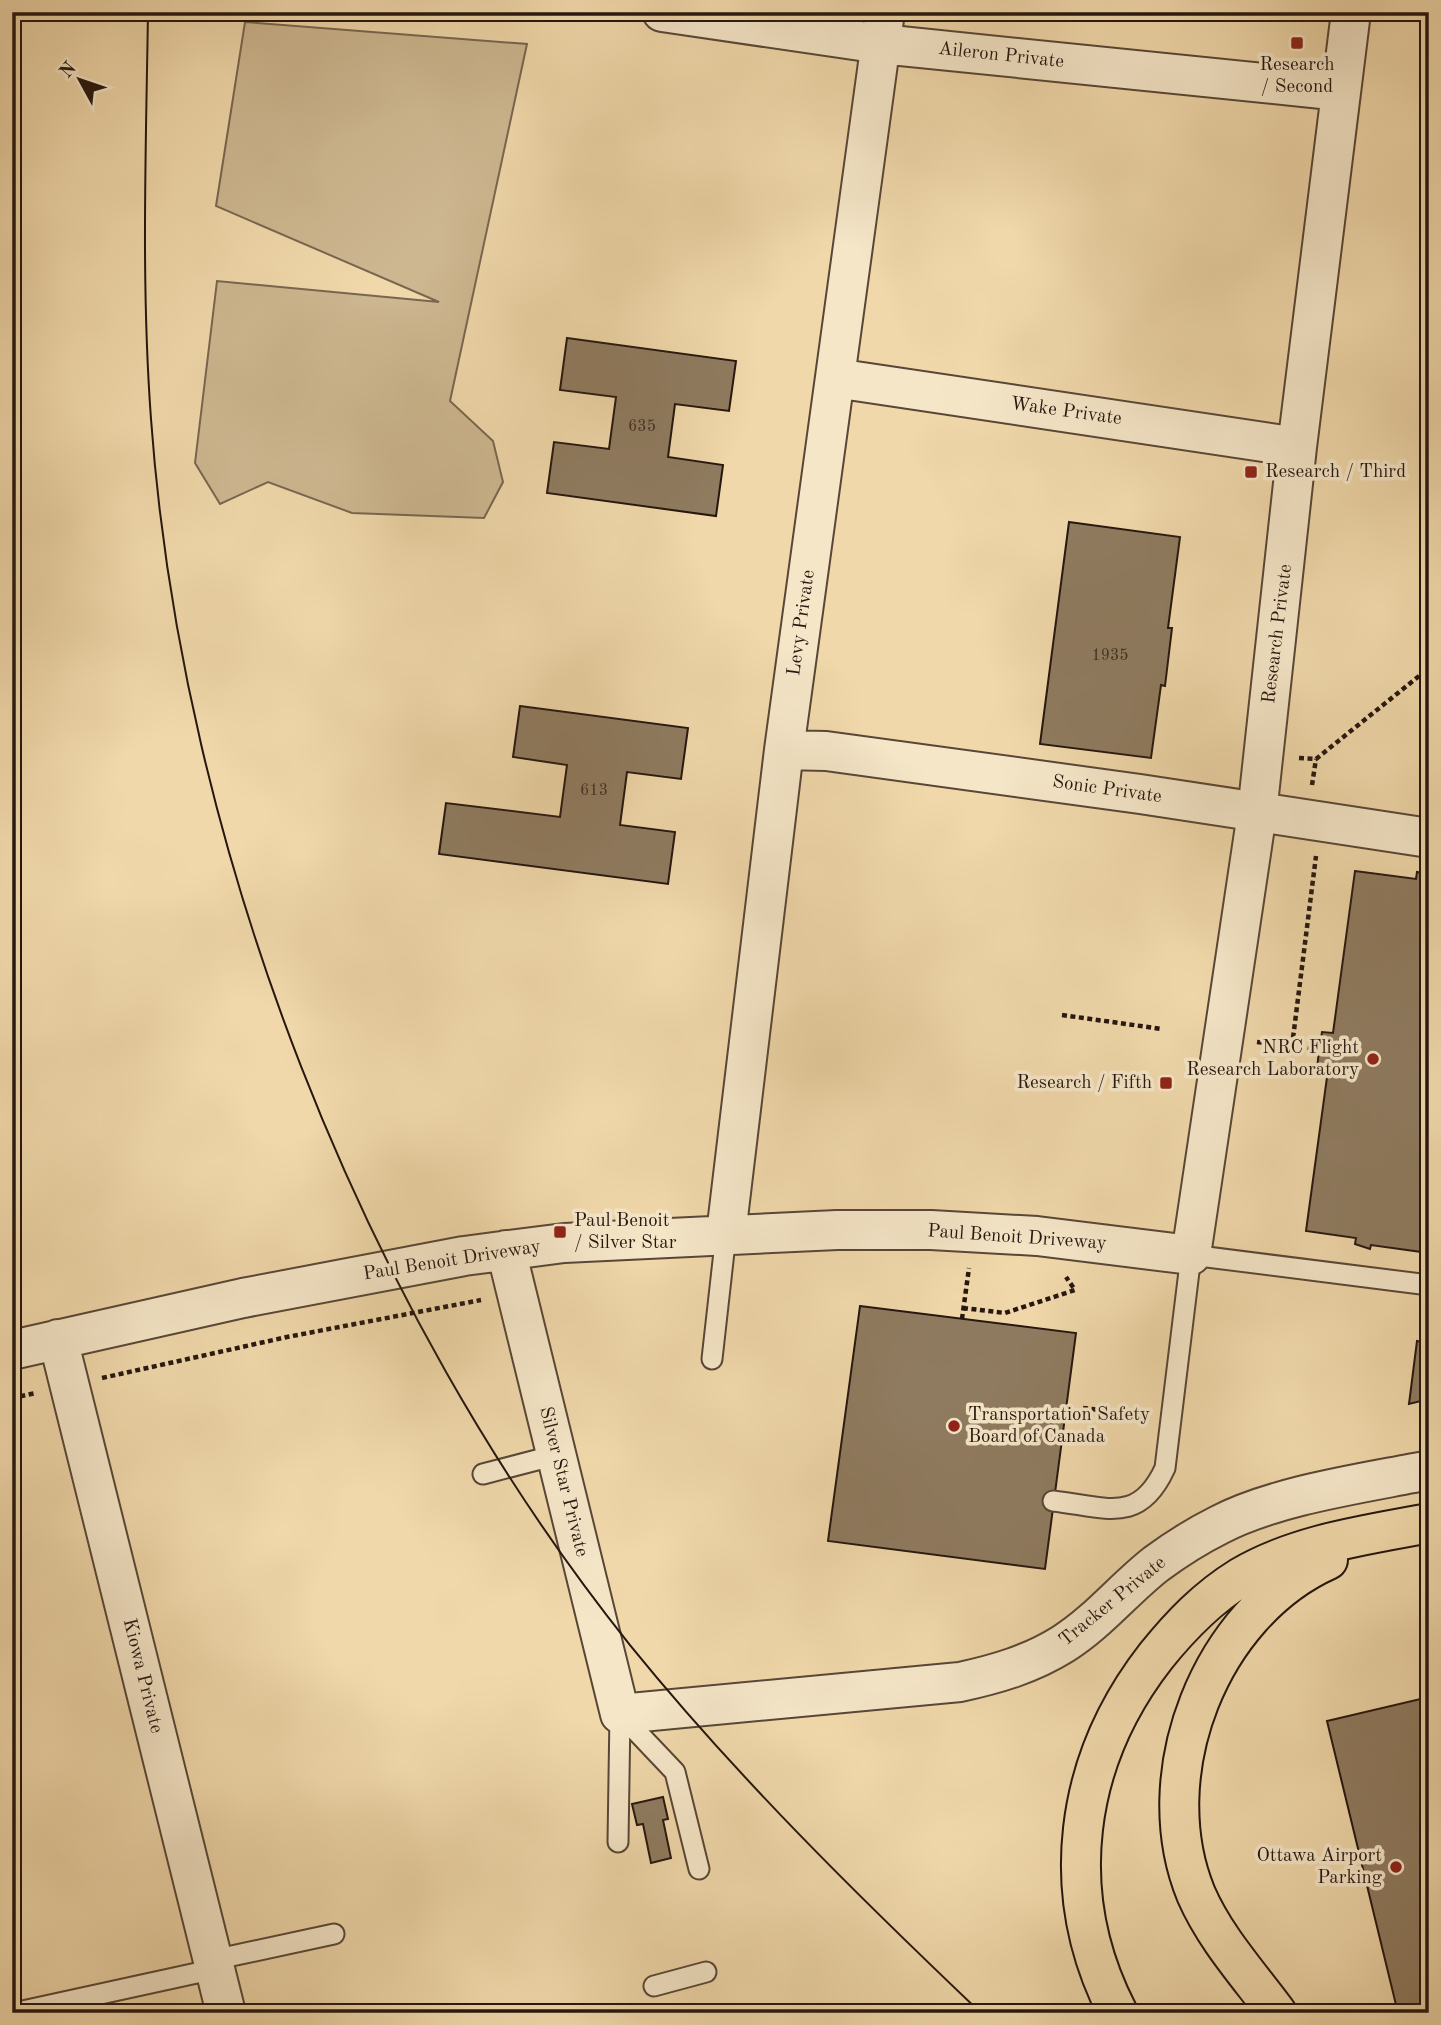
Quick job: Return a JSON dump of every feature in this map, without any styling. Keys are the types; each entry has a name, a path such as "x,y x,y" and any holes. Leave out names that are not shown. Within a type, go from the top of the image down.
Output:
{"highway":[{"path":"1118,2013 1098,1969 1082,1902 1085,1810 1093,1772 1113,1721 1143,1673 1178,1629 1206,1601 1233,1583 1303,1550 1413,1526"},
{"path":"1277,2013 1214,1928 1197,1895 1186,1863 1179,1799 1186,1748 1195,1715 1233,1638 1262,1605 1290,1581 1324,1562 1413,1526"}],"street":[{"name":"Aileron Private","path":"662,12 883,28 1342,91"},
{"name":"Research Private","path":"1191,1255 1257,813 1297,447 1351,12"},
{"name":"Levy Private","path":"726,1234 785,750 883,28"},
{"name":"Wake Private","path":"835,378 1297,447"},
{"name":"Sonic Private","path":"785,750 826,751 1429,838"},
{"name":"Paul Benoit Driveway","path":"12,1350 229,1300 506,1250 564,1243 837,1230 973,1232 1037,1236 1191,1255"},
{"name":"Silver Star Private","path":"506,1250 620,1714"},
{"name":"Kiowa Private","path":"58,1339 226,2013"},
{"name":"Tracker Private","path":"620,1714 960,1682 999,1674 1064,1644 1156,1564 1220,1524 1256,1510 1429,1470"}],"lane":[{"path":"712,1359 726,1234"},
{"path":"1053,1501 1128,1509 1150,1496 1165,1468 1191,1255 1429,1285"},
{"path":"483,1474 556,1455"},
{"path":"618,1842 620,1714"},
{"path":"620,1714 675,1772 699,1869"},
{"path":"19,2012 334,1934"},
{"path":"654,1986 706,1972"}],"path":[{"path":"1292,1046 1317,860 1310,796 1316,759 1429,668"},
{"path":"1264,755 1316,759"},
{"path":"1062,1016 1162,1029"},
{"path":"1252,1041 1319,1050"},
{"path":"962,1319 973,1232"},
{"path":"963,1308 1005,1313 1075,1290 1037,1236"},
{"path":"12,1398 287,1337 516,1293"},
{"path":"1083,1408 1171,1418"}],"shaded area":[{"path":"245,22 527,44 450,401 493,441 503,482 484,518 352,513 268,482 220,504 195,463 217,281 439,302 216,206"}],"building":[{"path":"567,338 736,361 729,411 675,404 668,457 723,465 716,516 547,493 554,442 609,449 616,397 560,390"},
{"path":"1069,522 1180,537 1168,628 1172,628 1165,686 1161,685 1151,758 1040,744"},
{"path":"520,706 688,728 681,779 627,772 620,825 675,832 668,884 439,854 446,803 560,817 567,765 513,757"},
{"name":"NRC Flight Research Laboratory","path":"1355,871 1416,879 1417,872 1429,874 1429,1253 1371,1245 1370,1249 1355,1244 1356,1238 1306,1231 1328,1070 1317,1069 1319,1050 1322,1032 1333,1033"},
{"name":"Transportation Safety Board of Canada","path":"860,1306 1076,1333 1045,1569 828,1541"},
{"path":"1417,1341 1429,1343 1429,1399 1409,1404"},
{"name":"Ottawa Airport Parking","path":"1429,1697 1429,2013 1398,2013 1327,1721"},
{"path":"663,1797 668,1819 663,1820 671,1858 651,1863 643,1824 637,1825 632,1804"}],"tram line":[{"path":"148,12 146,317 151,419 169,581 201,744 245,907 301,1067 368,1223 446,1372 533,1513 630,1645 713,1742 844,1880 981,2013"}],"place":[{"name":"Research / Second","path":"1297,43"},
{"name":"Research / Third","path":"1251,472"},
{"name":"NRC Flight Research Laboratory","path":"1373,1059"},
{"name":"Research / Fifth","path":"1166,1083"},
{"name":"Paul Benoit / Silver Star","path":"560,1232"},
{"name":"Transportation Safety Board of Canada","path":"954,1426"},
{"name":"Ottawa Airport Parking","path":"1396,1867"}]}
